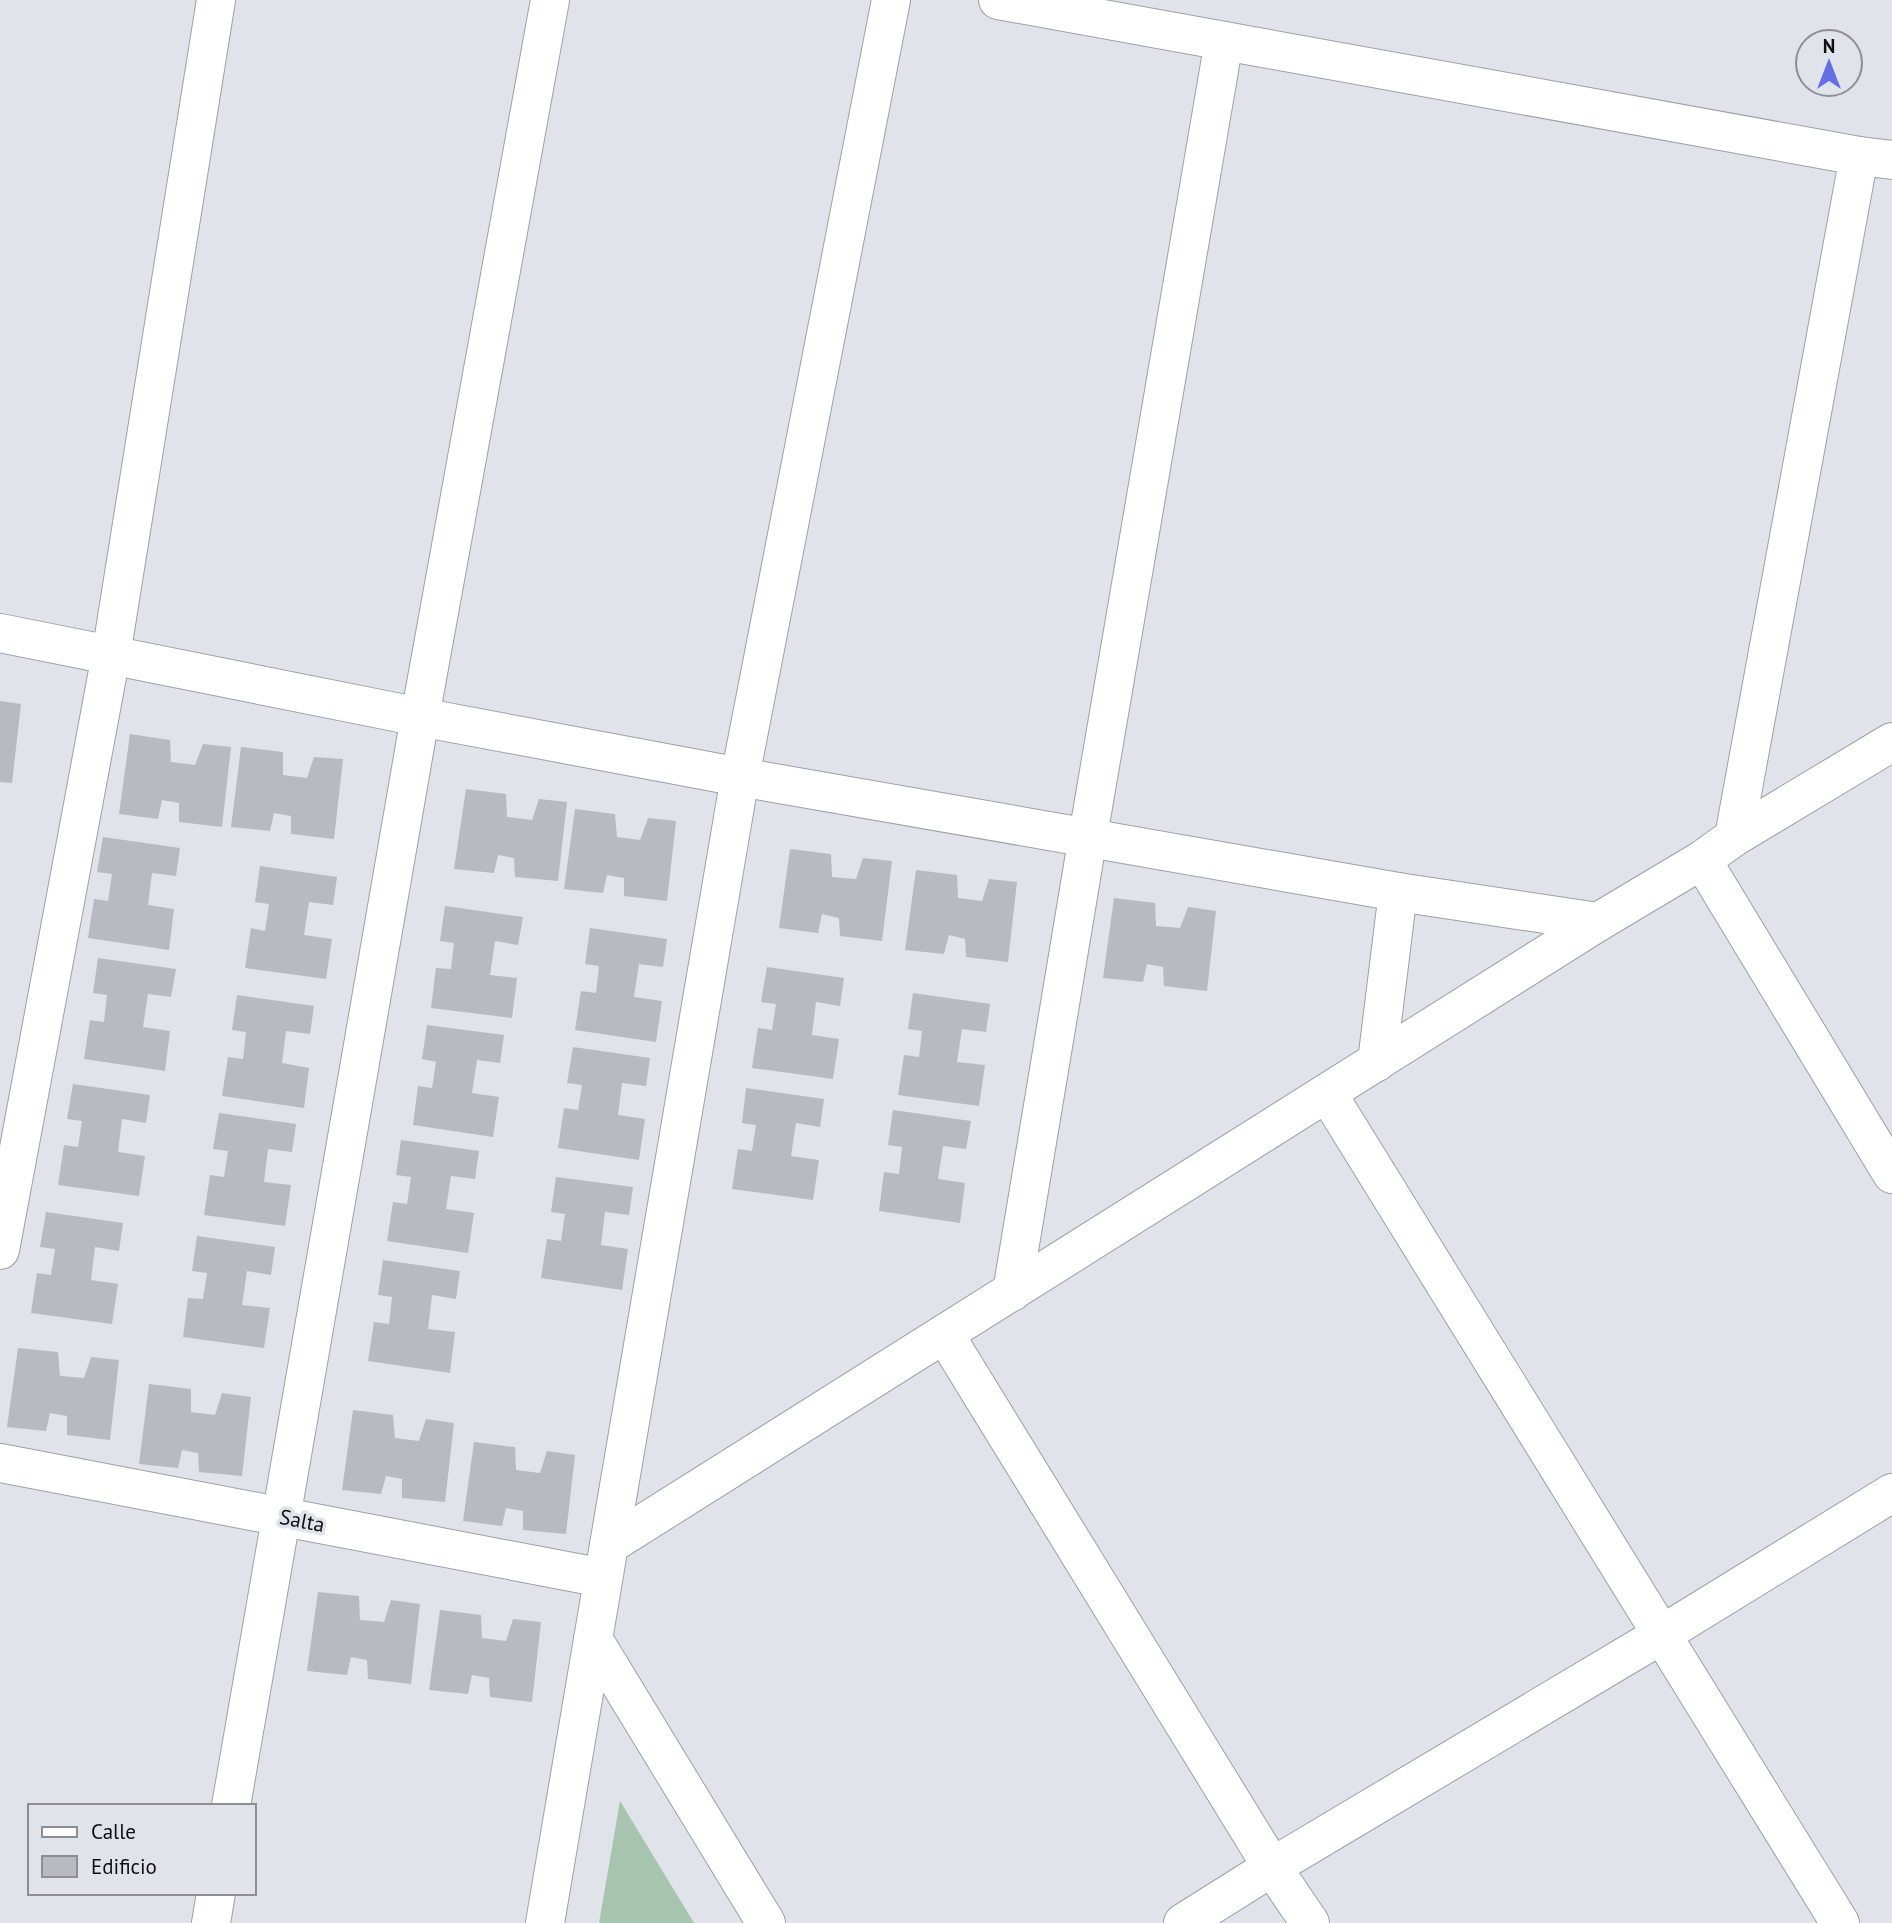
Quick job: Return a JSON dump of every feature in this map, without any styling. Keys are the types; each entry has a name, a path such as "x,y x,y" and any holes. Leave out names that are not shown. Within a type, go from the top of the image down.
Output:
{"street":[{"path":"0,1250 111,655 216,0"},
{"path":"231,1804 420,716 550,0"},
{"path":"545,1923 740,776 891,0"},
{"path":"998,0 1875,158 1734,837"},
{"path":"1012,1292 1224,41"},
{"path":"0,632 420,716 740,776 1398,892 1598,922"},
{"path":"606,1561 1012,1292 1598,922 1892,742"},
{"path":"1702,860 1892,1174"},
{"path":"1377,1062 1398,892"},
{"path":"1326,1093 1840,1923"},
{"path":"945,1335 1272,1867 1310,1923"},
{"name":"Salta","path":"0,1463 281,1517 606,1561"},
{"path":"1183,1923 1892,1493"},
{"path":"593,1639 766,1923"},
{"path":"211,1923 216,1895"}],"green space":[{"path":"620,1801 694,1923 599,1923"}],"building":[{"path":"0,701 21,704 12,783 0,782"},
{"path":"130,734 170,740 171,762 195,765 203,744 231,747 222,827 179,822 179,803 162,800 158,819 119,814"},
{"path":"241,747 283,752 283,775 307,778 314,757 343,759 334,839 291,834 291,816 274,813 270,831 231,827"},
{"path":"466,789 506,794 507,817 532,820 539,799 567,802 558,881 515,877 514,858 498,855 494,873 454,869"},
{"path":"575,809 615,814 617,837 640,840 648,818 676,821 667,901 624,896 624,878 607,875 603,893 564,889"},
{"path":"103,837 180,848 176,876 152,873 148,905 174,909 169,950 88,938 94,899 108,901 112,874 97,872"},
{"path":"790,849 831,854 832,877 856,879 863,858 892,861 882,941 840,936 839,918 822,914 818,933 779,928"},
{"path":"260,866 337,877 333,905 309,902 304,935 332,939 326,979 245,968 251,928 265,931 269,904 255,902"},
{"path":"916,870 957,875 958,898 982,901 989,879 1017,882 1008,962 966,957 965,939 949,935 944,954 905,950"},
{"path":"1114,898 1155,903 1156,926 1180,928 1188,907 1216,911 1207,991 1164,986 1163,967 1147,964 1143,982 1103,978"},
{"path":"445,906 523,917 518,945 495,941 490,975 517,978 512,1018 431,1008 436,968 451,969 454,943 440,941"},
{"path":"590,928 667,939 663,967 639,964 634,997 662,1001 656,1042 575,1030 581,991 596,993 599,966 585,964"},
{"path":"98,958 176,969 171,997 148,994 143,1027 170,1031 165,1071 84,1059 90,1020 104,1022 107,995 93,993"},
{"path":"767,967 844,978 840,1006 816,1002 812,1035 839,1039 833,1079 752,1068 758,1028 772,1030 776,1004 761,1002"},
{"path":"913,993 990,1004 986,1032 962,1029 957,1062 985,1065 979,1106 898,1095 904,1055 919,1057 922,1031 908,1029"},
{"path":"237,995 314,1006 310,1034 286,1031 282,1063 309,1068 304,1108 222,1096 228,1057 243,1059 246,1032 232,1030"},
{"path":"427,1025 504,1035 500,1063 477,1060 472,1093 499,1097 493,1137 413,1125 418,1086 432,1088 436,1062 422,1059"},
{"path":"573,1047 650,1058 646,1086 622,1083 618,1115 645,1119 639,1160 558,1148 564,1108 578,1110 582,1085 567,1083"},
{"path":"73,1084 150,1095 146,1123 122,1119 118,1152 145,1156 139,1196 58,1185 64,1145 78,1147 82,1121 67,1119"},
{"path":"746,1088 824,1099 820,1127 796,1123 791,1156 819,1160 813,1200 732,1189 738,1149 752,1151 756,1125 742,1123"},
{"path":"893,1110 971,1121 966,1149 943,1146 938,1179 965,1183 960,1223 879,1211 884,1172 899,1174 902,1147 888,1145"},
{"path":"219,1113 296,1124 292,1152 268,1149 264,1182 291,1185 285,1226 204,1215 210,1175 224,1177 228,1151 213,1149"},
{"path":"401,1140 479,1151 475,1179 451,1176 446,1209 474,1213 468,1253 387,1241 393,1202 407,1204 411,1177 396,1175"},
{"path":"556,1177 633,1187 629,1215 605,1212 601,1245 628,1249 622,1290 541,1278 547,1239 561,1241 565,1214 551,1212"},
{"path":"46,1212 123,1223 119,1251 95,1247 91,1280 118,1284 112,1324 31,1313 37,1273 51,1275 55,1249 40,1247"},
{"path":"197,1236 275,1247 271,1275 247,1271 242,1305 270,1308 264,1348 183,1337 188,1298 203,1299 207,1273 192,1271"},
{"path":"383,1260 460,1271 456,1299 432,1295 428,1329 455,1332 450,1373 368,1361 374,1322 389,1324 392,1297 378,1295"},
{"path":"18,1348 58,1352 60,1376 84,1378 91,1357 119,1360 110,1440 67,1435 67,1416 50,1413 46,1431 7,1427"},
{"path":"149,1384 191,1389 191,1412 215,1415 222,1393 251,1397 242,1476 199,1472 198,1453 182,1450 178,1468 139,1464"},
{"path":"353,1410 393,1415 395,1438 419,1441 426,1419 454,1423 445,1502 402,1498 402,1479 386,1476 381,1494 342,1490"},
{"path":"474,1442 515,1447 516,1470 540,1473 547,1451 575,1455 566,1534 523,1530 523,1511 506,1508 502,1526 463,1521"},
{"path":"318,1592 359,1596 360,1620 384,1622 391,1600 420,1604 411,1684 368,1679 367,1660 351,1657 347,1675 307,1671"},
{"path":"440,1610 481,1615 482,1638 506,1641 513,1619 541,1622 532,1702 490,1697 489,1678 472,1675 468,1694 429,1690"}]}
